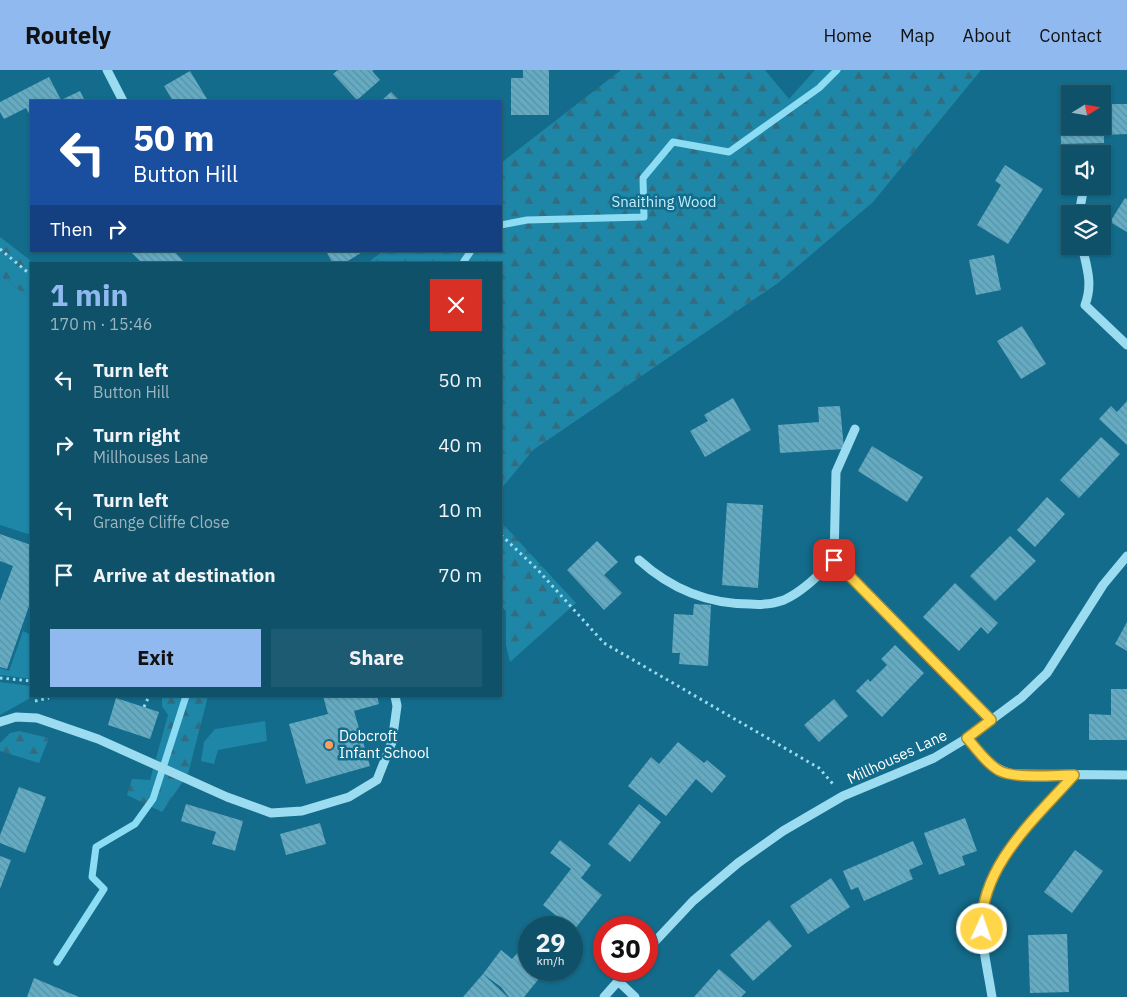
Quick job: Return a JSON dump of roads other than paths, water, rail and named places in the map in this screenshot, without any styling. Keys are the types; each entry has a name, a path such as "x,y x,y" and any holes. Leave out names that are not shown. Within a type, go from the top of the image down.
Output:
{"street":[{"path":"107,70 122,100"},
{"path":"1084,255 1090,279 1090,291 1085,305 1127,345"},
{"path":"639,560 656,576 682,590 730,604 764,605 783,600 811,583 834,560 836,472 856,429"},
{"name":"Millhouses Lane","path":"658,938 693,901 738,863 784,831 843,796 934,758 967,738 1021,698 1047,672 1103,585 1127,556"},
{"path":"834,560 991,720"},
{"path":"0,722 16,717 37,718 98,739 227,797 271,813 302,811 349,797 377,780 392,742 397,706 395,697"},
{"path":"967,738 986,760 1001,771 1014,774 1127,774"},
{"path":"992,997 983,943 982,916 985,894 995,872 1009,852 1074,775"},
{"path":"604,997 618,981 636,997"}],"waterway":[{"path":"502,225 527,220 644,217 643,178 673,142 729,152 819,88 837,70"},
{"path":"463,262 470,252"},
{"path":"57,962 104,889 92,877 96,847 135,824 153,799 186,697"}],"place":[{"name":"Dobcroft Infant School","path":"329,745"}],"park label":[{"name":"Snaithing Wood","path":"664,202"}]}
